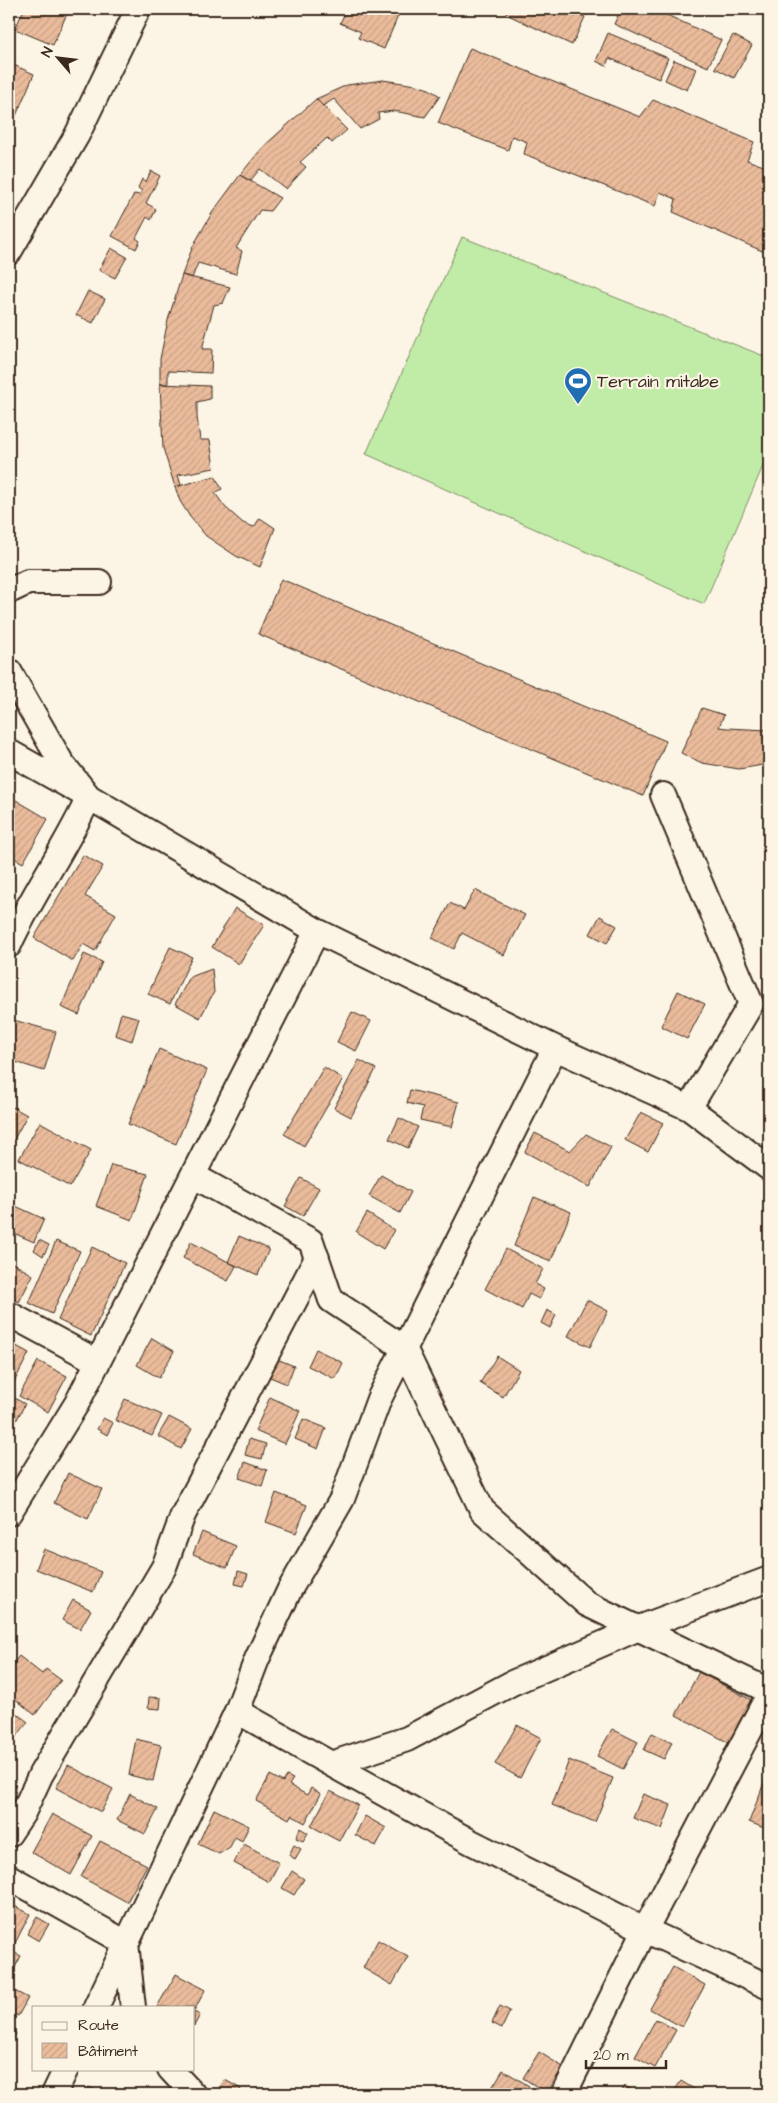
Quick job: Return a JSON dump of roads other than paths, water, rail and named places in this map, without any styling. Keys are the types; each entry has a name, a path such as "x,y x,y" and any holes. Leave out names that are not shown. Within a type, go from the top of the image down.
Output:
{"street":[{"path":"9,252 77,135 138,9"},
{"path":"9,591 28,582 100,582"},
{"path":"9,672 61,762 89,796"},
{"path":"9,752 89,796 317,931 555,1048 689,1108 769,1168"},
{"path":"663,795 750,1004 689,1108"},
{"path":"9,945 24,911 77,823 89,796"},
{"path":"9,1514 76,1403 98,1362 317,931"},
{"path":"96,2006 236,1711 257,1659 290,1589 342,1499 379,1399 555,1048"},
{"path":"194,1176 311,1241 331,1300 404,1348 482,1510 587,1604 769,1693 645,1930 564,2094"},
{"path":"9,1834 23,1813 41,1774 164,1567 183,1515 317,1258"},
{"path":"9,1314 98,1362"},
{"path":"331,1764 407,1739 512,1683 639,1628 769,1578"},
{"path":"236,1711 471,1842 645,1930 769,1986"},
{"path":"9,1877 126,1943"},
{"path":"126,1943 133,2006"},
{"path":"54,2094 66,2070"},
{"path":"171,2070 193,2094"}],"place":[{"name":"Terrain mitabe","path":"578,405"}]}
